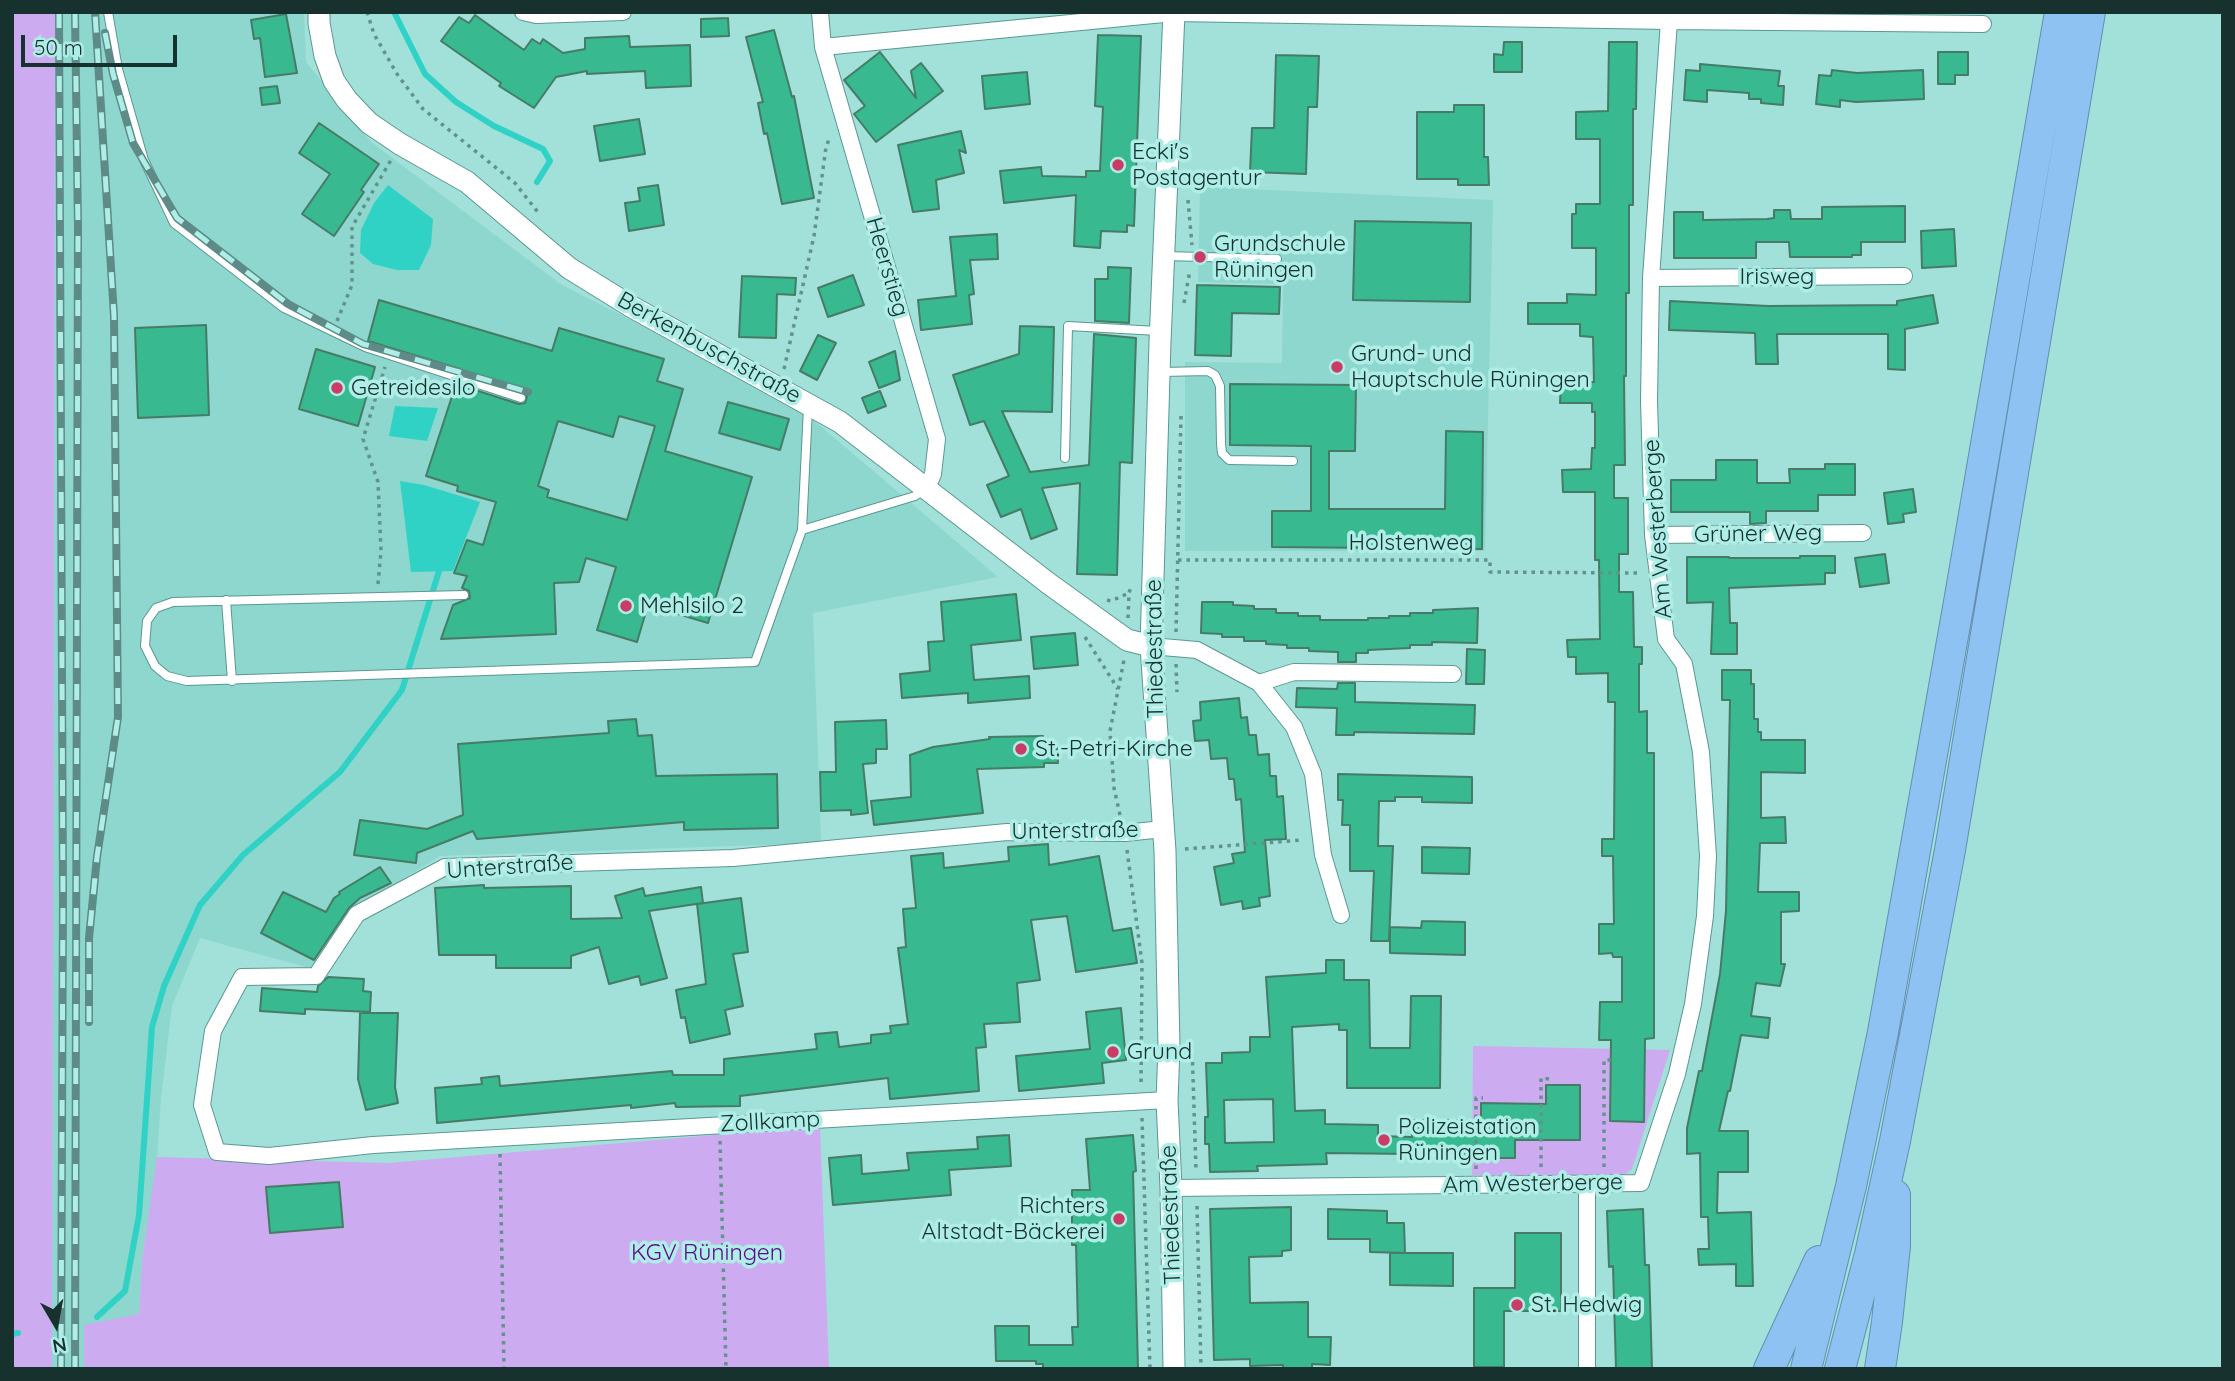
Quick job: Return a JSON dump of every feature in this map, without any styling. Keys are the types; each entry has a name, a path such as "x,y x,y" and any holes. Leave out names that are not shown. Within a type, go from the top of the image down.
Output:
{"highway":[{"path":"1805,1369 1851,1186 1917,848 2060,12"},
{"path":"1840,1369 1895,1142 1950,850 2090,12"},
{"path":"1880,1369 1895,1246 1895,1142"},
{"path":"1769,1369 1809,1285 1851,1186"}],"street":[{"name":"Berkenbuschstraße","path":"319,12 325,56 334,80 347,100 369,123 467,182 569,268 632,307 840,422 1048,583 1127,640 1151,646"},
{"path":"523,12 536,15 623,12"},
{"name":"Heerstieg","path":"820,12 823,47 937,439 933,474 927,488"},
{"path":"823,47 1174,13 1670,21 1850,17 1983,24"},
{"name":"Thiedestraße","path":"1174,13 1160,331 1151,646 1165,851 1169,1048 1167,1100 1174,1369"},
{"name":"Am Westerberge","path":"1171,1188 1641,1183 1677,1074 1693,1004 1705,916 1708,856 1701,752 1684,664 1667,639 1653,535 1649,401 1651,278 1670,21"},
{"name":"Irisweg","path":"1651,278 1903,276"},
{"name":"Grüner Weg","path":"1653,535 1863,533"},
{"path":"1151,646 1197,650 1259,683 1294,727 1314,774 1322,855 1341,915"},
{"path":"1259,683 1294,673 1453,674"},
{"name":"Unterstraße","path":"373,1145 269,1156 217,1152 202,1105 213,1031 242,977 316,976 357,914 445,867 733,858 1007,832 1125,833 1163,829"},
{"name":"Zollkamp","path":"373,1145 1167,1100"},
{"path":"1587,1184 1587,1369"}],"lane":[{"path":"108,12 118,69 140,148 174,223 284,308 388,356 521,398"},
{"path":"1165,257 1277,259"},
{"path":"1065,458 1068,326 1160,331"},
{"path":"1159,372 1208,372 1214,375 1220,386 1222,453 1228,460 1293,461"},
{"path":"464,596 173,602 156,608 147,621 145,646 155,666 167,676 187,681 755,662 802,530 809,404"},
{"path":"802,530 915,496 927,488"},
{"path":"226,600 232,681"}],"path":[{"path":"367,12 374,34 397,74 423,109 515,183 544,220"},
{"path":"783,373 814,236 826,147 842,109"},
{"path":"333,332 352,285 352,228 400,144"},
{"path":"1182,312 1192,257 1192,225 1188,200"},
{"path":"377,597 381,551 378,482 362,439 388,356"},
{"path":"1177,702 1175,648 1181,413"},
{"name":"Holstenweg","path":"1153,560 1490,560 1490,572 1658,573"},
{"path":"1165,851 1321,839"},
{"path":"1191,1036 1201,1369"},
{"path":"1605,1183 1604,1060 1612,1060"},
{"path":"1541,1158 1541,1079 1549,1079"},
{"path":"1604,1094 1611,1094"},
{"path":"1476,1185 1479,1131 1476,1098 1483,1098"},
{"path":"720,1125 726,1369"},
{"path":"500,1138 504,1369"}],"shaded area":[{"path":"55,12 304,12 306,62 371,142 562,285 791,401 998,577 813,613 821,843 440,856 353,910 313,969 200,938 172,1006 161,1098 156,1174 142,1261 139,1315 84,1325 84,1369 52,1369"},
{"name":"Grund- und Hauptschule Rüningen","path":"1200,187 1493,200 1485,551 1185,551 1185,362 1282,363 1283,284 1198,282"}],"green space":[{"path":"12,12 55,12 52,1369 12,1369"},
{"path":"1473,1046 1670,1050 1632,1169 1624,1175 1472,1175"},
{"name":"KGV Rüningen","path":"820,1126 829,1369 84,1369 84,1325 139,1314 142,1261 157,1157 388,1163"}],"water":[{"path":"388,185 433,219 431,245 419,270 397,270 373,264 360,253 361,230 374,203"},
{"path":"395,406 438,408 427,441 389,436"},
{"path":"400,481 424,485 480,502 453,571 411,572"}],"building":[{"path":"286,14 297,73 265,77 260,38 254,39 251,20"},
{"path":"475,15 524,50 532,39 540,44 543,39 563,53 585,49 585,38 629,36 630,47 690,45 691,86 646,88 645,71 587,74 587,71 556,77 534,108 499,86 501,83 441,41 459,17 469,23"},
{"path":"728,18 729,36 701,37 701,19"},
{"path":"774,30 792,97 794,96 814,198 782,204 758,103 763,102 746,37"},
{"path":"1098,35 1141,36 1134,226 1127,225 1127,232 1101,231 1100,248 1074,246 1076,195 1004,203 1000,171 1041,167 1042,176 1086,177 1086,171 1100,171 1103,107 1095,106"},
{"path":"1504,42 1522,42 1522,72 1494,72 1494,54 1503,55"},
{"path":"1609,42 1637,42 1636,109 1633,109 1633,205 1629,205 1629,293 1626,293 1625,465 1614,465 1614,498 1628,498 1628,554 1619,554 1619,592 1633,592 1634,647 1642,647 1642,664 1639,664 1639,712 1647,711 1647,753 1654,753 1654,1038 1645,1039 1644,1122 1610,1121 1611,1040 1599,1040 1600,1002 1622,1002 1622,957 1613,957 1612,953 1599,954 1599,924 1614,924 1613,856 1602,856 1602,839 1614,839 1615,702 1608,702 1608,673 1576,674 1576,657 1568,657 1567,640 1600,639 1599,560 1595,560 1595,492 1563,492 1562,470 1591,469 1592,448 1595,448 1595,412 1592,412 1592,403 1560,403 1561,382 1594,382 1593,337 1580,336 1580,324 1528,324 1528,303 1567,303 1567,294 1596,295 1596,248 1572,248 1572,214 1576,214 1576,204 1600,204 1600,139 1576,139 1576,112 1608,111"},
{"path":"880,52 916,98 911,71 921,63 943,91 876,142 854,114 865,106 844,80"},
{"path":"1938,52 1968,52 1968,75 1955,75 1955,84 1938,84"},
{"path":"1276,55 1319,56 1317,107 1308,107 1306,174 1250,172 1252,128 1274,128"},
{"path":"1700,64 1780,71 1778,86 1784,86 1783,105 1749,99 1749,93 1707,90 1707,102 1684,100 1686,70 1700,71"},
{"path":"1832,70 1857,73 1923,70 1924,99 1856,102 1840,100 1840,107 1816,104 1819,75 1831,76"},
{"path":"1027,72 1030,104 985,109 982,76"},
{"path":"277,86 280,103 262,105 260,88"},
{"path":"1454,105 1484,105 1484,157 1488,157 1489,185 1458,185 1458,179 1417,179 1417,112 1454,112"},
{"path":"639,119 645,154 600,161 594,126"},
{"path":"319,123 379,164 361,190 364,192 334,236 302,214 330,174 299,153"},
{"path":"961,131 966,153 959,150 964,173 936,180 939,209 913,212 898,145"},
{"path":"658,185 664,225 629,231 625,203 640,201 638,188"},
{"path":"1905,206 1905,242 1861,242 1861,255 1790,257 1789,242 1756,242 1756,258 1674,258 1674,212 1703,212 1703,220 1767,219 1774,218 1774,210 1790,210 1791,219 1822,219 1822,207"},
{"path":"1355,221 1471,223 1470,302 1353,300"},
{"path":"1954,229 1956,266 1922,268 1921,231"},
{"path":"997,234 998,259 970,260 974,294 969,295 972,324 921,330 918,300 956,296 950,237"},
{"path":"1108,267 1131,268 1129,323 1095,321 1095,279 1108,279"},
{"path":"853,275 864,305 828,317 818,288"},
{"path":"742,276 796,278 795,295 777,294 776,338 739,337"},
{"path":"1197,285 1280,287 1279,314 1232,313 1231,356 1195,355"},
{"path":"1933,295 1938,323 1905,329 1905,370 1888,369 1888,334 1777,334 1778,364 1756,364 1755,333 1669,330 1670,301 1768,306 1897,305 1897,301"},
{"path":"379,300 552,351 559,328 664,359 657,381 683,389 665,451 752,477 708,623 648,605 637,642 597,630 616,567 586,558 579,582 554,583 556,634 441,639 453,605 470,598 469,591 462,588 467,576 454,573 467,540 483,545 496,502 457,491 458,486 426,476 456,384 519,404 525,403 527,397 523,392 460,369 368,341","holes":["619,416 655,426 627,520 547,497 549,490 538,486 558,421 613,437"]},
{"path":"206,325 209,415 138,418 135,328"},
{"path":"1020,326 1054,327 1052,412 1002,411 1030,472 1089,465 1094,334 1136,338 1132,463 1120,462 1117,575 1077,574 1080,483 1042,488 1057,529 1031,539 1021,509 1001,517 987,485 1009,476 984,421 970,425 953,375 1019,354"},
{"path":"818,335 836,343 817,380 800,371"},
{"name":"Getreidesilo","path":"316,349 375,367 358,426 299,409"},
{"path":"895,351 900,380 879,388 869,362"},
{"path":"1230,384 1356,385 1355,451 1329,451 1329,509 1445,509 1446,431 1483,432 1482,549 1272,547 1272,511 1311,511 1311,446 1230,445"},
{"path":"880,391 886,406 868,413 862,398"},
{"path":"728,402 789,419 780,450 719,433"},
{"path":"1716,460 1757,460 1757,483 1790,483 1789,469 1825,469 1825,464 1855,464 1855,495 1818,495 1818,511 1766,511 1766,523 1750,524 1750,512 1671,512 1671,480 1716,480"},
{"path":"1913,489 1916,512 1903,514 1904,522 1888,524 1884,493"},
{"path":"1885,554 1889,583 1860,587 1855,558"},
{"path":"1835,556 1835,573 1825,573 1825,584 1729,588 1730,623 1737,623 1737,654 1711,654 1713,602 1687,603 1687,557"},
{"path":"1016,594 1021,640 971,645 974,680 1029,676 1030,698 968,703 968,693 902,698 900,674 930,671 928,642 944,641 941,602"},
{"path":"1202,602 1233,602 1233,605 1254,606 1254,609 1276,609 1276,613 1320,616 1320,620 1368,620 1410,616 1410,613 1433,613 1433,610 1478,608 1477,643 1432,642 1432,645 1410,645 1410,648 1368,650 1368,653 1356,653 1356,662 1338,662 1338,652 1287,648 1287,645 1266,644 1266,641 1244,641 1244,637 1201,633"},
{"path":"1075,633 1078,665 1034,669 1031,637"},
{"path":"1467,649 1485,650 1484,684 1466,684"},
{"path":"1722,670 1751,670 1751,684 1754,684 1754,719 1758,719 1761,740 1805,740 1805,773 1761,772 1761,818 1785,817 1786,843 1760,843 1758,892 1799,892 1799,911 1781,912 1781,964 1785,964 1780,986 1756,983 1751,1016 1770,1018 1768,1038 1741,1035 1719,1131 1748,1131 1748,1172 1718,1172 1717,1213 1751,1212 1753,1286 1736,1286 1736,1264 1699,1265 1698,1249 1709,1249 1708,1217 1701,1217 1700,1153 1687,1154 1687,1128 1699,1071 1702,1071 1720,974 1726,911 1730,700 1722,700"},
{"path":"1338,683 1355,683 1355,702 1475,705 1474,734 1354,732 1354,735 1336,735 1337,708 1296,707 1297,688 1337,689"},
{"path":"1239,698 1241,718 1247,717 1249,735 1256,735 1258,755 1269,754 1270,776 1276,776 1277,797 1283,796 1286,839 1265,840 1270,896 1259,898 1260,906 1243,909 1242,901 1221,905 1214,867 1234,863 1232,854 1245,852 1241,799 1236,800 1234,779 1229,779 1227,758 1211,759 1209,740 1195,741 1193,721 1201,720 1200,702"},
{"path":"636,719 638,736 652,735 656,776 777,774 778,828 684,830 684,822 477,839 473,831 417,853 416,863 354,855 360,820 427,829 463,815 458,744 609,733 608,721"},
{"path":"886,720 887,749 876,749 876,763 863,764 868,813 851,815 851,810 821,811 820,772 836,772 835,722"},
{"path":"1043,736 1043,745 1057,745 1058,763 1044,763 1044,767 977,769 983,813 874,825 871,801 911,797 910,755 933,747 990,739 989,737"},
{"path":"1338,774 1472,777 1472,803 1422,802 1422,797 1395,797 1395,801 1379,801 1378,846 1393,846 1389,941 1371,941 1374,871 1350,871 1350,825 1342,825 1343,800 1338,800"},
{"path":"1048,844 1049,865 1099,856 1113,931 1131,928 1137,963 1076,972 1067,916 1031,920 1040,980 1017,983 1020,1022 984,1024 986,1047 976,1048 979,1091 890,1099 888,1078 740,1096 740,1106 676,1107 675,1103 631,1108 631,1105 437,1123 435,1088 482,1084 481,1078 499,1076 500,1086 672,1071 673,1075 724,1075 724,1059 817,1049 815,1034 837,1032 839,1047 871,1043 871,1035 891,1033 890,1026 908,1024 898,948 906,947 903,909 916,908 911,856 943,853 944,868 1009,861 1008,847"},
{"path":"1422,847 1470,848 1469,874 1422,873"},
{"path":"380,867 391,883 360,898 349,908 314,960 261,933 283,892 326,912 339,892"},
{"path":"484,885 484,888 571,886 571,919 622,918 615,896 643,888 645,896 701,887 703,903 649,911 667,978 641,985 639,976 609,984 599,947 571,956 571,968 496,968 496,955 439,955 435,888"},
{"path":"741,898 748,952 733,954 743,1006 725,1010 730,1034 690,1043 685,1017 681,1018 676,990 706,984 697,904"},
{"path":"1422,921 1465,922 1465,955 1390,953 1390,927 1421,928"},
{"path":"1326,960 1344,960 1344,980 1369,980 1370,1048 1410,1048 1411,996 1441,996 1440,1088 1347,1088 1347,1030 1339,1030 1339,1024 1292,1027 1295,1111 1325,1110 1325,1124 1378,1125 1378,1136 1412,1137 1412,1120 1481,1120 1481,1103 1546,1104 1546,1085 1580,1085 1580,1140 1515,1140 1515,1158 1412,1158 1412,1154 1326,1153 1327,1164 1257,1166 1258,1171 1210,1172 1209,1144 1205,1144 1205,1117 1208,1117 1206,1063 1222,1063 1222,1053 1250,1052 1250,1037 1270,1037 1266,977 1326,973","holes":["1273,1099 1274,1142 1225,1143 1224,1100"]},
{"path":"328,977 364,979 363,991 371,992 370,1012 305,1009 305,1014 260,1011 262,988 317,992 318,986"},
{"path":"1121,1008 1126,1060 1102,1063 1104,1083 1019,1091 1016,1056 1090,1049 1086,1012"},
{"path":"360,1013 398,1013 395,1087 398,1103 366,1110 358,1079"},
{"path":"1009,1135 1011,1166 949,1170 951,1195 833,1205 829,1158 861,1155 862,1174 909,1170 907,1153 978,1149 977,1137"},
{"path":"1133,1135 1136,1171 1133,1172 1138,1369 1043,1369 1043,1364 1036,1364 1036,1361 996,1361 995,1326 1029,1326 1029,1345 1073,1345 1072,1327 1078,1327 1076,1245 1072,1245 1072,1190 1090,1190 1086,1139"},
{"path":"339,1182 343,1227 270,1233 266,1187"},
{"path":"1291,1207 1291,1250 1282,1251 1282,1256 1249,1257 1250,1303 1308,1302 1308,1337 1331,1337 1330,1365 1312,1364 1312,1369 1283,1369 1283,1365 1250,1366 1250,1359 1214,1360 1210,1209"},
{"path":"1328,1209 1387,1211 1387,1223 1404,1223 1405,1253 1370,1252 1370,1239 1328,1239"},
{"path":"1643,1209 1645,1265 1649,1265 1652,1369 1616,1369 1613,1266 1609,1267 1607,1211"},
{"name":"St. Hedwig","path":"1515,1233 1561,1233 1561,1311 1504,1311 1504,1367 1474,1367 1474,1288 1515,1288"},
{"path":"1390,1253 1453,1253 1453,1286 1390,1285"}],"waterway":[{"path":"394,12 425,74 456,102 494,126 543,149 550,161 537,182"},
{"path":"97,1317 125,1291 139,1215 152,1027 164,986 200,905 243,855 340,772 402,690 439,571 438,566"},
{"path":"12,1334 18,1333"}],"railway":[{"path":"59,12 63,895 61,1369"},
{"path":"75,12 78,228 75,1369"},
{"path":"89,1022 89,938 97,857 118,717 114,316 95,12"},
{"path":"105,33 113,74 133,143 177,218 288,304 363,344 528,392"}],"place":[{"name":"Ecki's Postagentur","path":"1118,165"},
{"name":"Grundschule Rüningen","path":"1200,257"},
{"name":"Grund- und Hauptschule Rüningen","path":"1337,367"},
{"name":"Getreidesilo","path":"337,388"},
{"name":"Mehlsilo 2","path":"626,606"},
{"name":"St.-Petri-Kirche","path":"1021,749"},
{"name":"Grund","path":"1113,1052"},
{"name":"Polizeistation Rüningen","path":"1384,1140"},
{"name":"Richters Altstadt-Bäckerei","path":"1119,1219"},
{"name":"St. Hedwig","path":"1517,1305"}]}
